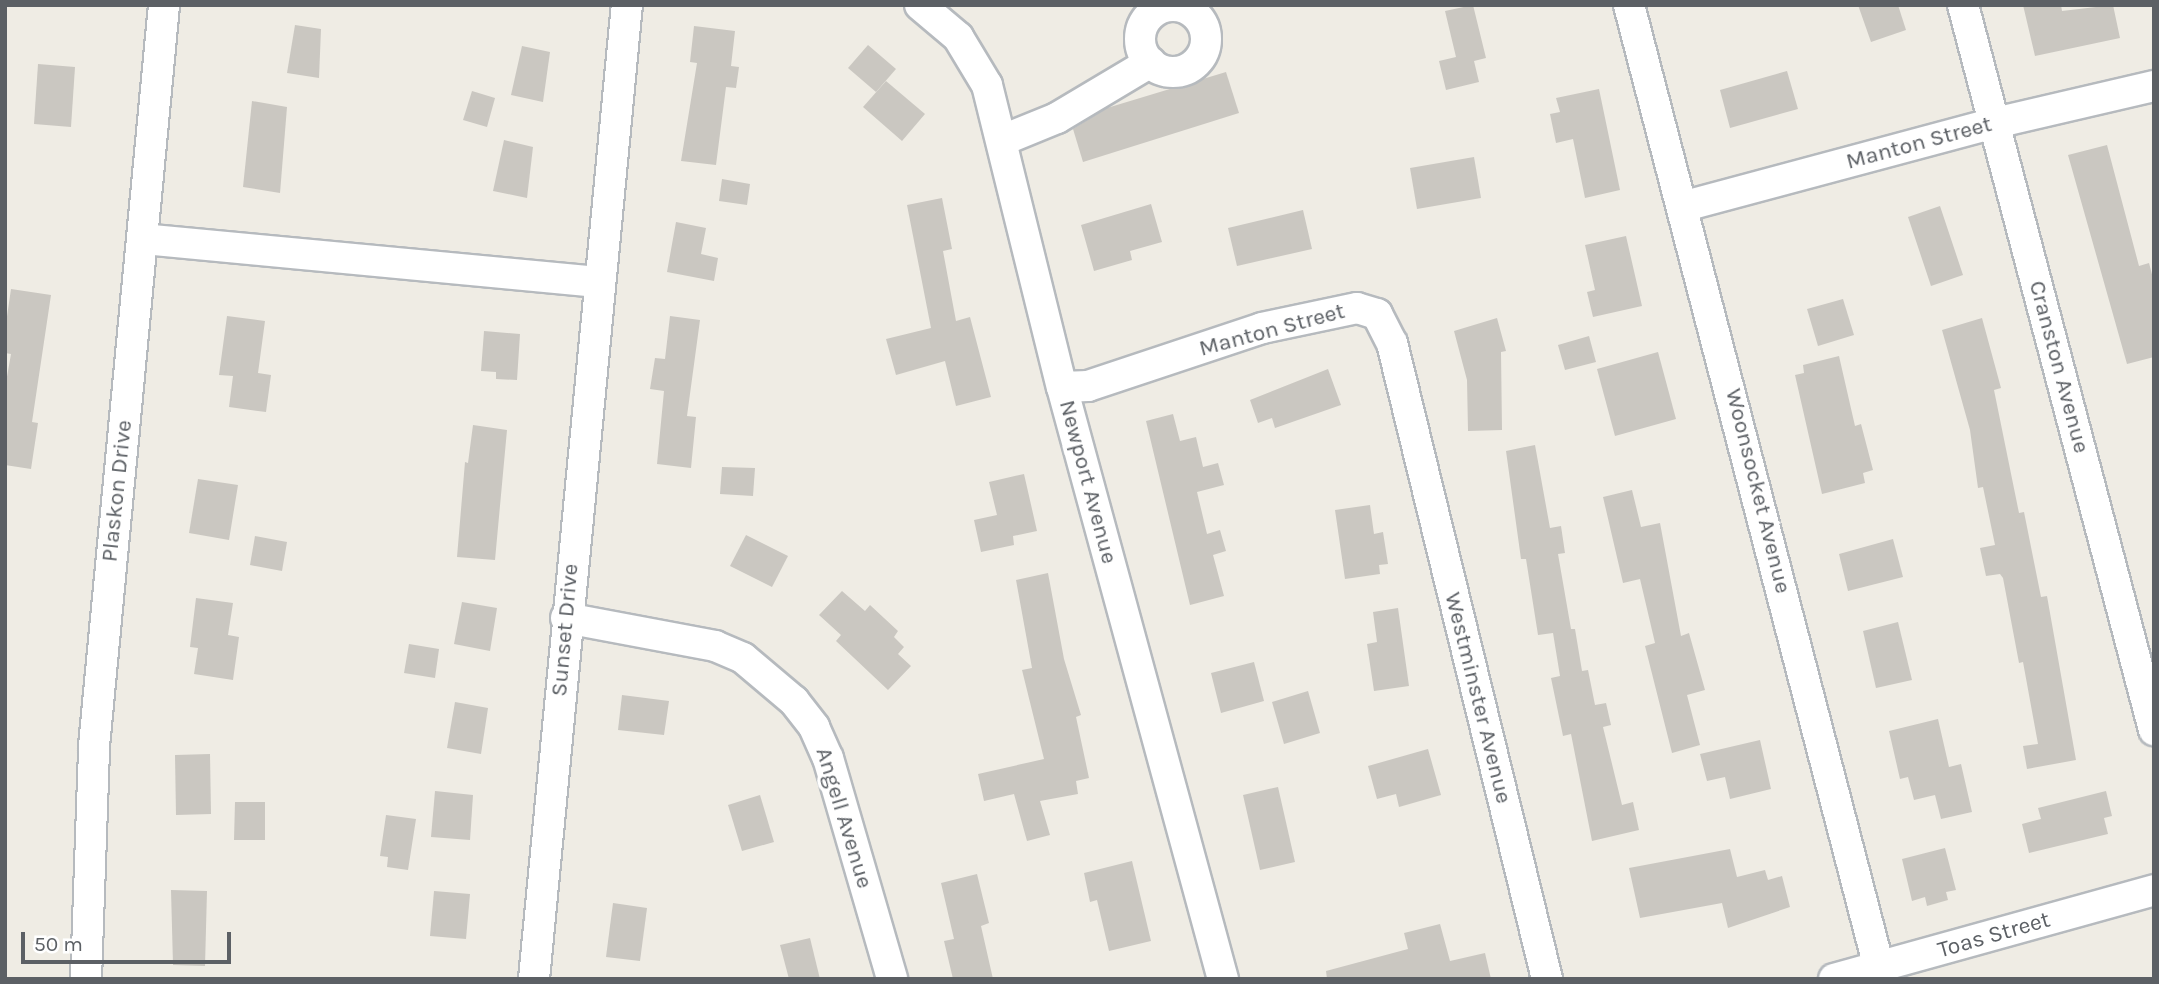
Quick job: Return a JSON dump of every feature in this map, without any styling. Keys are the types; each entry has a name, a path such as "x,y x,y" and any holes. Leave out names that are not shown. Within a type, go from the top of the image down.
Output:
{"street":[{"name":"Plaskon Drive","path":"86,979 94,746 164,5"},
{"name":"Sunset Drive","path":"534,979 566,618 627,5"},
{"name":"Newport Avenue","path":"920,5 958,37 987,85 1003,140 1062,387 1223,979"},
{"name":"Woonsocket Avenue","path":"1629,5 1685,206 1880,973"},
{"name":"Cranston Avenue","path":"1963,5 2154,730"},
{"path":"1177,6 1190,10 1202,22 1206,38 1203,53 1192,66 1177,72 1151,62 1141,46 1144,24 1159,9 1177,6"},
{"path":"1003,140 1057,118 1151,62"},
{"name":"Manton Street","path":"1685,206 1995,122 2154,86"},
{"path":"143,239 599,282"},
{"name":"Manton Street","path":"1062,387 1088,386 1262,328 1357,308 1377,314 1387,328 1408,417"},
{"name":"Westminster Avenue","path":"1408,417 1547,979"},
{"name":"Angell Avenue","path":"566,618 715,646 743,658 794,701 814,727 828,758 892,979"},
{"name":"Toas Street","path":"1834,979 1880,973 2154,890"}],"building":[{"path":"1473,5 1486,58 1474,61 1479,82 1446,90 1439,61 1456,57 1445,11"},
{"path":"1858,5 1898,5 1906,30 1871,42"},
{"path":"2023,5 2061,5 2062,11 2113,5 2120,38 2035,56"},
{"path":"295,25 321,29 319,78 287,73"},
{"path":"694,26 735,31 731,66 739,67 736,88 726,87 716,165 681,161 697,63 690,62"},
{"path":"868,45 896,69 876,92 848,68"},
{"path":"522,46 550,52 543,102 511,95"},
{"path":"38,64 75,67 71,127 34,124"},
{"path":"1787,71 1798,109 1730,128 1720,90"},
{"path":"1226,72 1239,113 1083,162 1073,129 1107,108"},
{"path":"886,81 925,114 902,141 863,107"},
{"path":"1599,89 1620,190 1585,198 1573,139 1556,143 1550,114 1560,112 1556,98"},
{"path":"472,91 495,98 487,127 463,120"},
{"path":"252,101 287,107 280,193 243,187"},
{"path":"504,140 533,147 527,198 493,191"},
{"path":"2107,145 2139,266 2149,263 2154,282 2154,357 2127,364 2068,155"},
{"path":"1474,157 1481,198 1417,209 1410,168"},
{"path":"722,179 750,184 747,205 719,201"},
{"path":"942,198 952,249 943,251 956,321 970,317 991,397 956,406 945,361 896,375 886,339 931,328 907,205"},
{"path":"1151,204 1162,242 1130,251 1132,260 1094,271 1081,225"},
{"path":"1940,206 1963,275 1931,286 1908,217"},
{"path":"1303,210 1312,249 1237,266 1228,228"},
{"path":"676,222 706,228 701,254 718,258 714,281 667,272"},
{"path":"1626,236 1642,306 1593,317 1587,292 1595,290 1585,245"},
{"path":"11,289 51,295 32,422 38,423 31,469 5,465 5,388 11,354 5,353 5,330"},
{"path":"1843,299 1854,335 1818,346 1807,309"},
{"path":"227,316 265,321 258,373 271,375 266,412 229,407 233,376 219,375"},
{"path":"670,316 700,320 687,416 696,417 691,468 657,464 664,391 650,389 655,358 665,359"},
{"path":"1497,318 1506,351 1501,352 1502,430 1468,431 1467,380 1454,331"},
{"path":"1982,318 2001,388 1994,390 2019,513 2024,512 2041,597 2047,596 2076,760 2027,769 2023,746 2038,744 2023,662 2019,663 2003,578 2000,574 1986,576 1980,548 1995,545 1983,487 1978,488 1970,430 1942,330"},
{"path":"484,331 520,334 517,380 496,379 496,372 481,371"},
{"path":"1589,336 1596,362 1565,370 1558,345"},
{"path":"1658,352 1676,419 1615,436 1597,369"},
{"path":"1839,356 1855,426 1861,424 1873,470 1863,473 1865,483 1822,494 1795,375 1804,373 1803,365"},
{"path":"1328,369 1341,405 1275,428 1272,418 1258,423 1250,400"},
{"path":"1173,414 1180,441 1196,437 1203,467 1218,463 1224,485 1197,492 1207,534 1220,530 1226,551 1213,555 1224,596 1190,605 1146,421"},
{"path":"473,425 507,430 495,560 457,557 465,462 468,463"},
{"path":"1535,445 1550,528 1561,526 1565,553 1558,554 1571,629 1575,629 1582,671 1588,670 1595,705 1606,703 1611,725 1603,727 1622,805 1633,802 1639,830 1592,841 1571,734 1563,736 1551,678 1560,676 1553,633 1538,635 1526,559 1521,559 1506,451"},
{"path":"722,467 755,468 753,496 720,494"},
{"path":"1024,474 1037,531 1013,536 1014,545 981,552 974,520 997,515 989,482"},
{"path":"198,479 238,485 229,540 189,533"},
{"path":"1632,490 1641,527 1660,523 1681,636 1689,633 1705,690 1687,695 1700,745 1672,753 1645,646 1655,643 1640,579 1623,583 1603,497"},
{"path":"1370,505 1374,534 1383,532 1388,564 1379,565 1380,574 1345,579 1335,510"},
{"path":"746,535 788,556 772,587 730,566"},
{"path":"255,536 287,542 282,571 250,565"},
{"path":"1893,539 1903,577 1848,591 1839,554"},
{"path":"1048,573 1064,659 1081,715 1076,717 1089,778 1076,781 1078,794 1040,801 1050,835 1027,841 1014,794 984,801 978,774 1044,759 1022,670 1032,668 1016,580"},
{"path":"842,591 865,611 870,605 898,631 894,637 904,647 898,654 911,666 888,690 836,641 841,635 819,615"},
{"path":"196,598 233,603 228,635 239,637 233,680 194,674 198,648 190,647"},
{"path":"462,602 497,608 490,651 454,644"},
{"path":"1398,608 1409,686 1374,691 1367,644 1377,642 1373,612"},
{"path":"1898,622 1912,680 1876,688 1863,631"},
{"path":"409,644 439,649 435,678 404,673"},
{"path":"1254,662 1264,701 1221,713 1211,673"},
{"path":"1308,691 1320,733 1284,744 1272,702"},
{"path":"622,695 669,701 664,735 618,730"},
{"path":"455,702 488,708 481,754 447,748"},
{"path":"1938,719 1949,767 1961,764 1972,812 1941,819 1935,795 1914,800 1908,777 1900,779 1889,731"},
{"path":"1760,740 1771,789 1730,799 1725,777 1707,781 1700,754"},
{"path":"1428,749 1441,795 1399,807 1396,794 1377,799 1368,766"},
{"path":"210,754 211,814 176,815 175,755"},
{"path":"1278,787 1295,862 1260,870 1243,795"},
{"path":"435,791 473,795 470,840 431,837"},
{"path":"2106,791 2112,816 2104,818 2108,834 2029,853 2022,824 2041,819 2038,808"},
{"path":"760,795 774,842 742,851 728,805"},
{"path":"235,802 265,802 265,840 234,840"},
{"path":"386,815 416,819 408,870 387,867 388,857 380,856"},
{"path":"1945,848 1956,890 1946,892 1948,900 1927,906 1925,897 1912,901 1902,859"},
{"path":"1730,849 1737,877 1765,870 1768,880 1782,876 1790,907 1728,928 1722,903 1640,918 1629,868"},
{"path":"1132,861 1151,941 1109,951 1097,900 1090,902 1084,873"},
{"path":"977,874 989,923 981,926 993,979 953,979 944,941 954,939 941,883"},
{"path":"171,890 207,891 205,966 173,965"},
{"path":"434,891 470,894 466,939 430,936"},
{"path":"613,903 647,908 640,961 606,957"},
{"path":"1440,924 1450,961 1485,953 1491,979 1327,979 1326,971 1408,949 1404,933"},
{"path":"810,938 820,979 789,979 780,945"}]}
